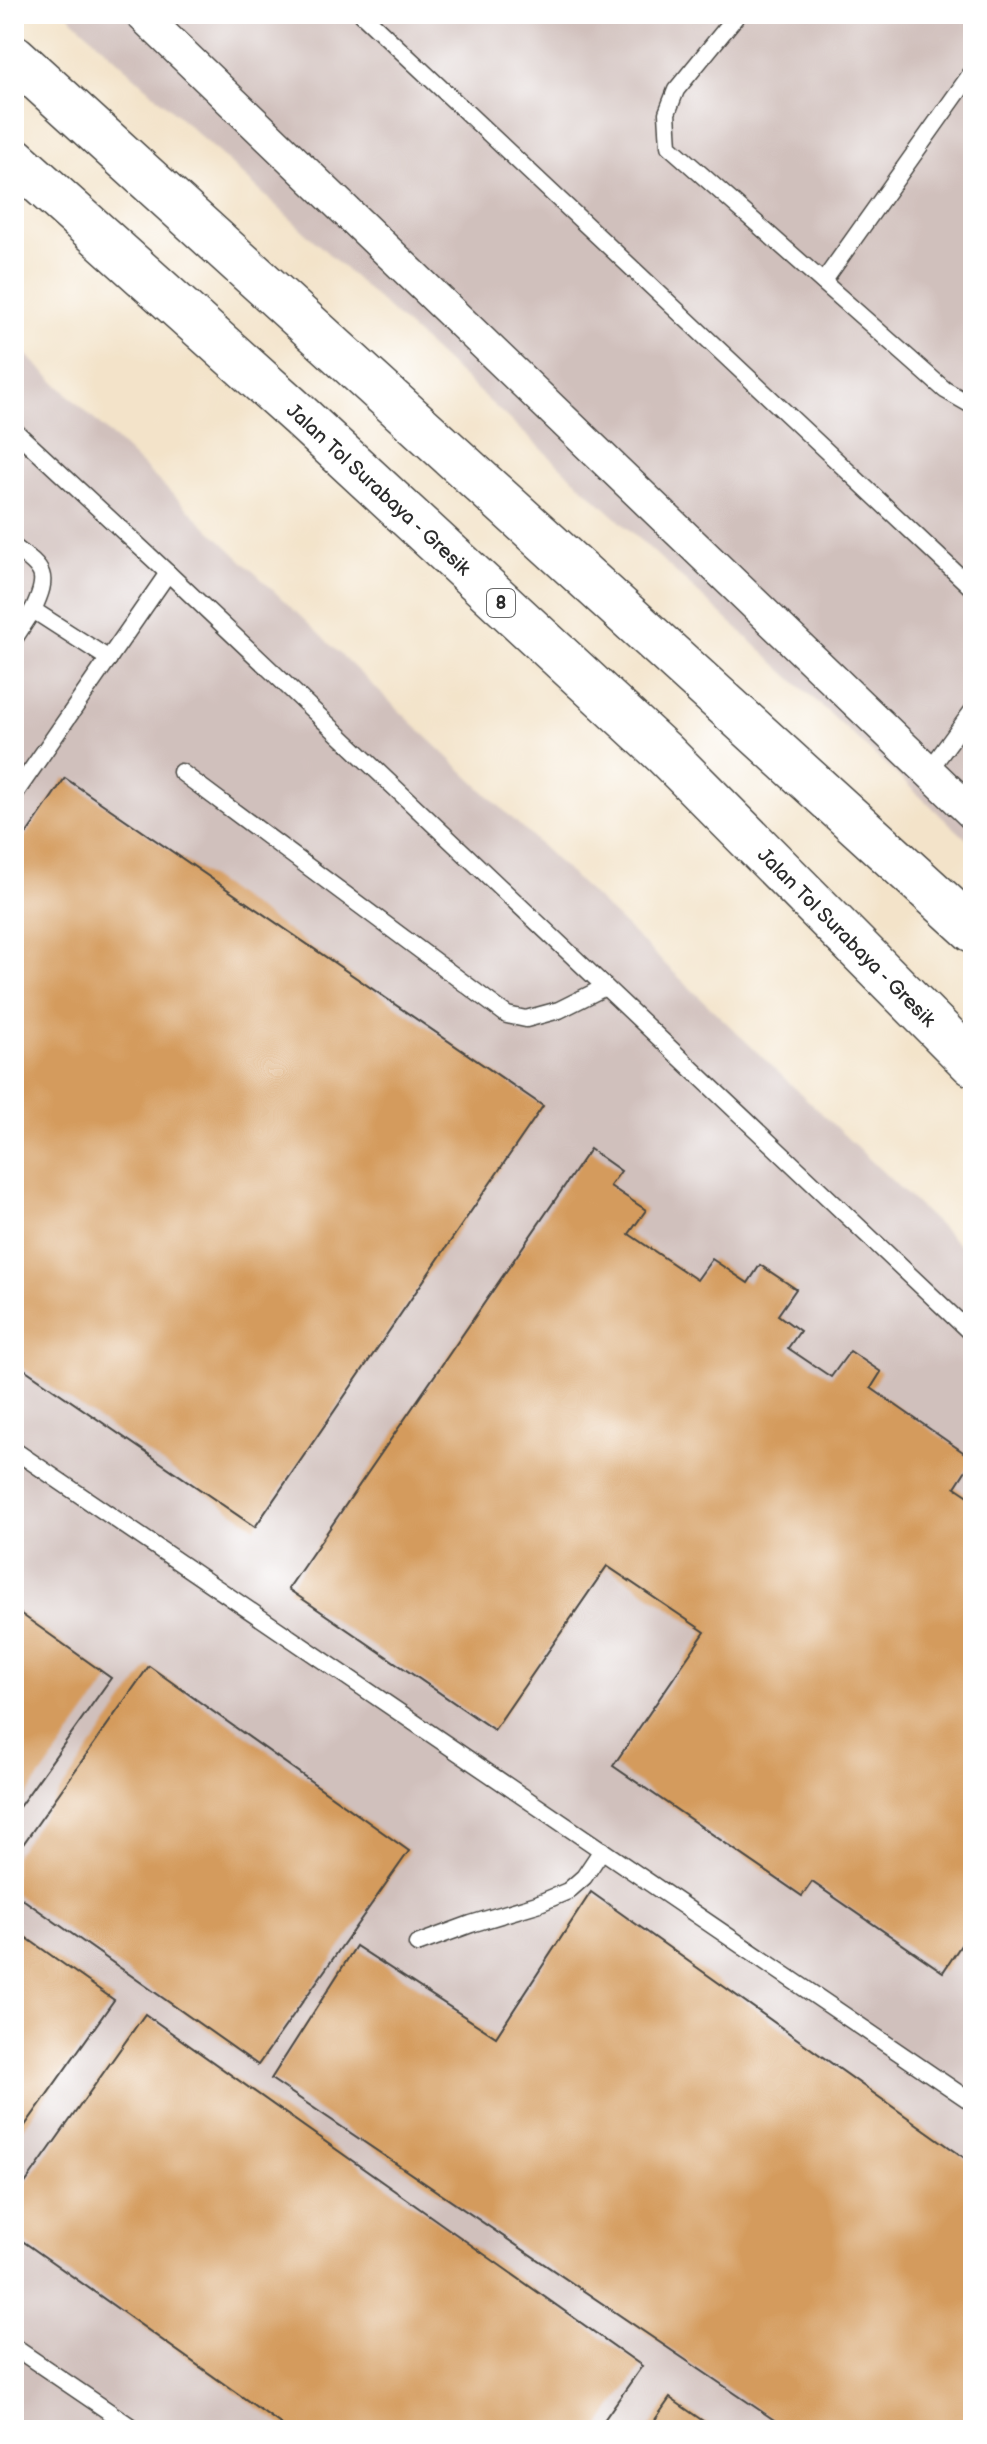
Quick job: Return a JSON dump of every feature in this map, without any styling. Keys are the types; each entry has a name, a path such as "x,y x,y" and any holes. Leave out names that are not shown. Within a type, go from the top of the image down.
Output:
{"highway":[{"path":"14,57 973,930"},
{"name":"Jalan Tol Surabaya - Gresik","path":"14,159 300,416 664,753 973,1064"}],"street":[{"path":"141,14 973,814"}],"lane":[{"path":"362,14 973,589"},
{"path":"738,14 676,90 667,113 669,146 945,390 973,406"},
{"path":"823,282 973,71"},
{"path":"14,430 973,1335"},
{"path":"14,547 38,565 43,576 43,589 14,639"},
{"path":"16,789 168,573"},
{"path":"33,610 109,659"},
{"path":"928,772 973,710"},
{"path":"181,772 507,1015 526,1019 559,1010 605,987"},
{"path":"14,1450 973,2103"},
{"path":"417,1944 568,1891 584,1877 602,1850"},
{"path":"14,2347 136,2430"}],"shaded area":[{"path":"67,14 973,14 973,845"},
{"path":"14,343 973,1258 973,2430 14,2430"}],"building":[{"path":"65,778 543,1106 255,1527 14,1362 14,852"},
{"path":"590,1149 621,1171 610,1186 646,1210 629,1234 697,1280 712,1259 748,1283 760,1265 796,1289 778,1315 800,1331 788,1348 831,1377 850,1351 881,1372 871,1388 973,1459 955,1487 973,1499 973,1927 943,1972 812,1882 802,1896 613,1766 705,1632 607,1566 494,1730 288,1589"},
{"path":"14,1609 111,1678 14,1814"},
{"path":"149,1666 409,1851 258,2065 14,1893 14,1857"},
{"path":"591,1892 973,2164 973,2430 789,2430 271,2079 356,1946 496,2037"},
{"path":"14,1929 114,2000 14,2141"},
{"path":"145,2014 642,2366 597,2430 289,2430 14,2235 14,2199"},
{"path":"670,2398 716,2430 648,2430"}]}
